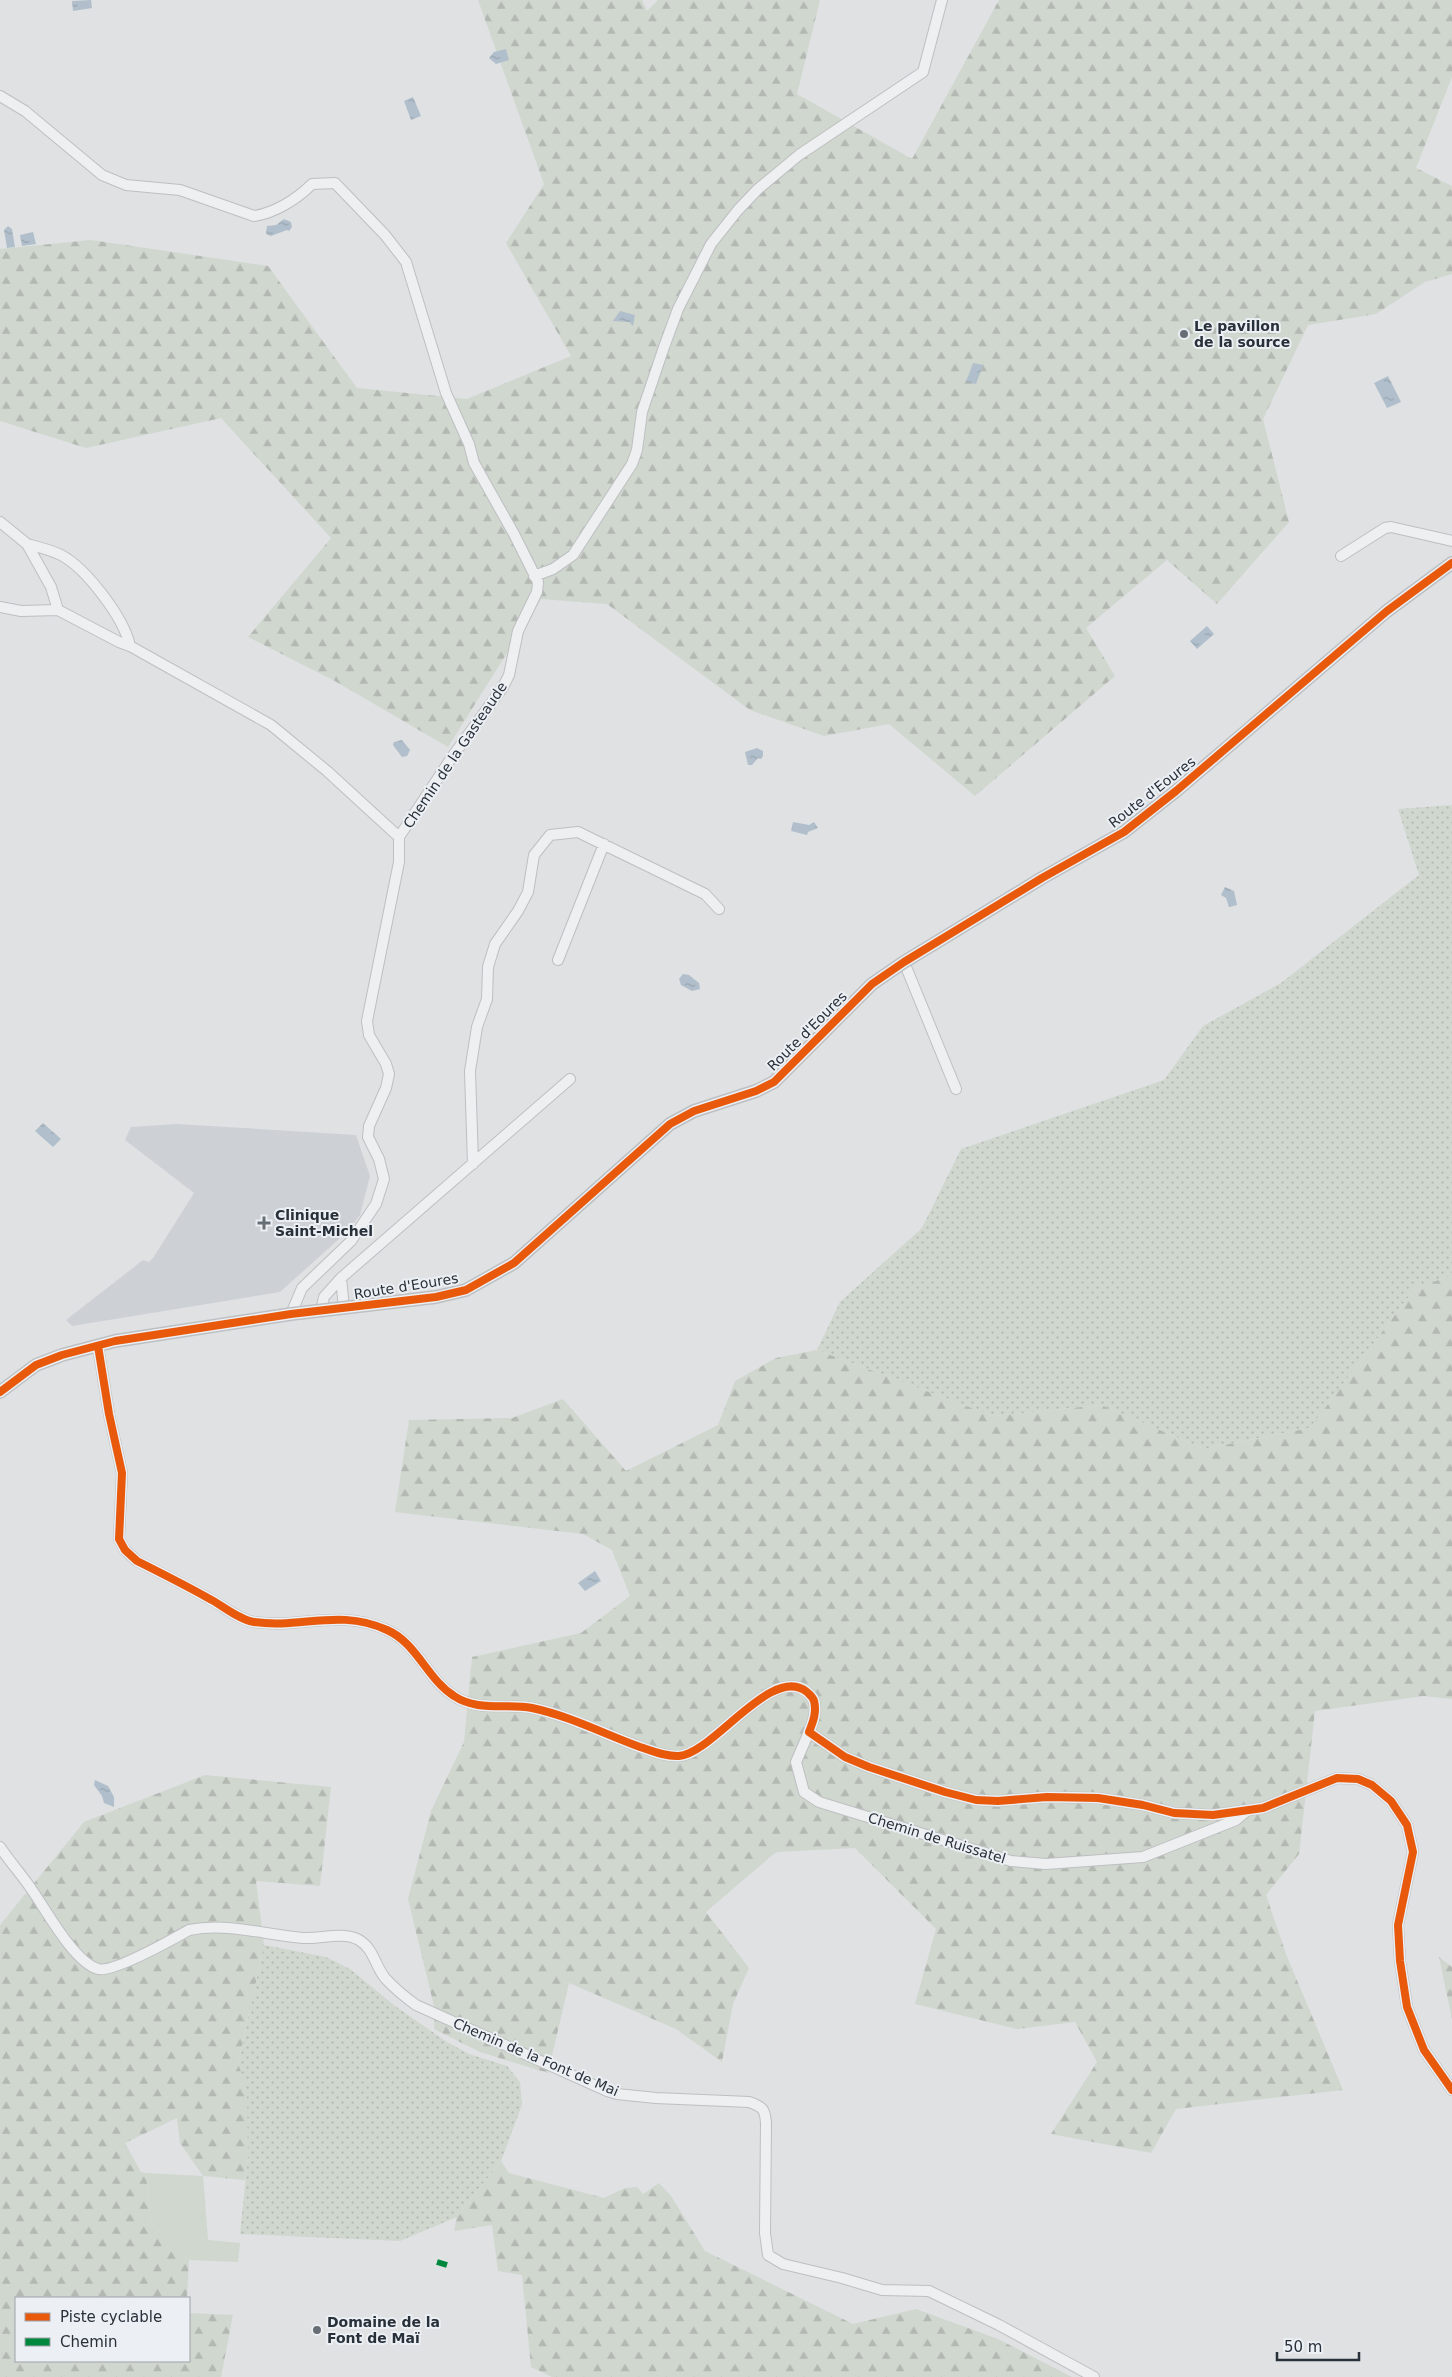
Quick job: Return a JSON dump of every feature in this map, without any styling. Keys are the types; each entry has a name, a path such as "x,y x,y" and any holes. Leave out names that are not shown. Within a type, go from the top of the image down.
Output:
{"street":[{"path":"534,576 553,569 573,555 632,464 637,450 642,412 664,347 678,309 712,244 738,210 758,189 798,155 923,72 942,0"},
{"name":"Chemin de la Gasteaude","path":"0,96 32,116 102,175 126,185 180,190 254,216 264,215 285,205 312,184 335,183 385,236 406,262 446,393 469,444 474,463 538,582 537,592 518,631 509,676 399,837"},
{"path":"0,522 28,544 61,555 81,572 123,624 130,646"},
{"path":"1341,556 1385,528 1391,527 1452,541"},
{"path":"28,544 51,587 58,610"},
{"name":"Route d'Eoures","path":"0,1392 36,1365 62,1355 98,1346 291,1314 436,1297 466,1290 491,1278 514,1263 670,1124 694,1111 756,1091 774,1082 872,984 904,962 1042,878 1124,832 1176,791 1387,611 1451,566"},
{"path":"0,607 20,611 58,610 130,646 271,725 327,771 399,837 399,862 367,1021 368,1035 386,1064 389,1074 386,1088 368,1132 368,1137 379,1159 384,1179 376,1204 351,1241 302,1288 291,1314"},
{"path":"473,1164 470,1070 477,1027 488,999 488,966 495,944 518,911 528,892 534,855 550,836 578,832 705,894 719,909"},
{"path":"558,960 604,844"},
{"path":"904,962 956,1089"},
{"path":"321,1311 324,1297 341,1278 570,1079"},
{"path":"341,1278 344,1308"},
{"name":"Chemin de Ruissatel","path":"98,1346 108,1414 122,1473 119,1539 125,1550 138,1561 251,1622 274,1624 341,1618 388,1630 408,1645 434,1679 455,1697 479,1705 530,1707 569,1718 659,1754 686,1755 702,1746 732,1720 774,1691 788,1687 802,1688 813,1698 815,1708 809,1732 796,1762 804,1792 820,1802 1011,1861 1046,1864 1143,1857 1236,1820 1248,1810"},
{"name":"Chemin de Ruissatel","path":"809,1732 844,1757 945,1792 976,1800 998,1801 1047,1797 1098,1798 1143,1805 1174,1813 1213,1815 1263,1808 1337,1778 1358,1779 1372,1785 1391,1801 1407,1825 1413,1852 1398,1925 1400,1962 1407,2006 1424,2050 1452,2090"},
{"name":"Chemin de la Font de Mai","path":"0,1847 31,1888 66,1940 87,1963 99,1969 118,1966 189,1930 201,1928 248,1928 303,1938 347,1936 359,1940 370,1949 384,1977 403,1996 416,2005 607,2091 617,2094 656,2098 749,2102 761,2106 765,2110 766,2123 765,2233 768,2255 783,2264 882,2290 929,2291 999,2325 1094,2377"}],"shaded area":[{"name":"Clinique Saint-Michel","path":"177,1124 356,1135 370,1176 360,1215 348,1231 280,1292 72,1326 66,1320 143,1260 149,1262 153,1258 194,1193 125,1140 131,1127"}],"green space":[{"path":"478,0 642,0 647,11 658,0 820,0 797,94 912,159 999,0 1452,0 1452,77 1416,168 1452,186 1452,274 1425,282 1376,314 1308,325 1263,419 1289,522 1217,604 1167,560 1086,628 1115,676 975,796 889,724 824,736 750,710 607,604 541,599 448,747 333,680 248,637 331,538 221,418 86,448 0,421 0,249 91,240 268,266 357,388 467,399 571,356 506,243 544,184"},
{"path":"1452,805 1452,1276 1416,1287 1310,1428 1204,1449 1101,1405 993,1416 817,1350 840,1302 922,1228 961,1149 1164,1080 1203,1026 1281,983 1419,875 1398,809"},
{"path":"1452,1276 1452,1699 1424,1696 1315,1711 1299,1854 1266,1895 1286,1954 1343,2090 1176,2109 1151,2153 1051,2134 1097,2062 1075,2022 1017,2029 915,2004 936,1929 855,1848 776,1852 706,1912 749,1968 733,2004 722,2062 676,2029 569,1983 548,2073 480,2052 434,2029 435,2010 408,1899 431,1811 464,1742 472,1657 581,1633 630,1596 612,1550 583,1534 395,1512 409,1420 512,1418 563,1399 626,1471 718,1425 735,1381 776,1358 817,1350 993,1416 1101,1405 1204,1449 1310,1428 1416,1287"},
{"path":"205,1775 331,1787 320,1886 256,1881 264,1945 238,2063 247,2090 248,2155 245,2180 203,2176 180,2143 177,2118 125,2143 141,2172 146,2173 151,2223 189,2260 187,2297 15,2297 15,2362 190,2362 190,2313 233,2315 221,2377 0,2377 0,1925 84,1822"},
{"path":"264,1945 326,1957 350,1969 395,2006 447,2042 469,2054 507,2066 520,2082 522,2105 501,2161 457,2217 400,2241 240,2234 248,2156 238,2063"},
{"path":"1439,1957 1452,1967 1452,2019"},
{"path":"501,2161 509,2173 604,2198 625,2188 637,2187 643,2194 659,2183 671,2196 705,2251 853,2324 916,2309 998,2339 1072,2377 552,2377 531,2367 522,2275 498,2271 492,2225 454,2231 457,2217"},
{"path":"146,2173 203,2176 208,2240 240,2243 238,2262 189,2260 151,2223"}],"water":[{"path":"91,0 92,8 73,11 72,1"},
{"path":"506,49 509,60 496,64 489,58 494,52"},
{"path":"413,97 421,116 411,120 404,101"},
{"path":"284,219 291,222 292,227 289,231 271,236 266,234 267,226 276,225"},
{"path":"8,226 12,229 15,247 7,248 4,230"},
{"path":"33,232 36,244 22,246 20,235"},
{"path":"620,311 635,315 633,326 629,322 613,321"},
{"path":"973,363 983,365 976,384 966,382"},
{"path":"1388,376 1401,402 1387,408 1374,383"},
{"path":"1207,626 1214,634 1197,649 1190,641"},
{"path":"402,740 410,750 407,756 402,757 393,745 394,742"},
{"path":"757,748 763,751 763,756 761,759 758,758 752,765 748,765 745,752"},
{"path":"793,822 809,825 814,822 818,828 808,832 807,835 791,831"},
{"path":"1225,887 1234,891 1237,905 1229,907 1226,898 1221,895"},
{"path":"683,974 689,975 699,983 700,989 692,991 681,985 679,979"},
{"path":"43,1123 61,1139 53,1147 35,1131"},
{"path":"595,1571 601,1581 585,1591 578,1583"},
{"path":"95,1780 108,1786 114,1797 114,1807 104,1803 102,1796 94,1785"}],"marked path":[{"path":"437,2262 447,2265"}],"cycle path":[{"path":"0,1392 36,1365 62,1355 115,1341 291,1314 436,1297 466,1290 514,1263 670,1124 694,1111 756,1091 774,1082 872,984 904,962 1042,878 1124,832 1176,791 1387,611 1452,563"},
{"path":"98,1346 109,1414 122,1473 119,1539 125,1550 137,1561 191,1588 248,1621 288,1623 320,1620 353,1620 387,1630 406,1643 445,1689 463,1701 482,1706 522,1707 546,1711 654,1752 669,1756 679,1756 693,1751 708,1741 760,1699 777,1689 793,1686 807,1692 814,1700 815,1713 809,1732 845,1757 869,1767 945,1792 976,1800 998,1801 1047,1797 1098,1798 1143,1805 1174,1813 1213,1815 1263,1808 1337,1778 1358,1779 1372,1785 1391,1801 1407,1825 1413,1852 1398,1925 1400,1961 1407,2007 1424,2050 1452,2090"}],"place":[{"name":"Le pavillon de la source","path":"1184,334"},
{"name":"Clinique Saint-Michel","path":"264,1223"},
{"name":"Domaine de la Font de Maï","path":"317,2330"}]}
